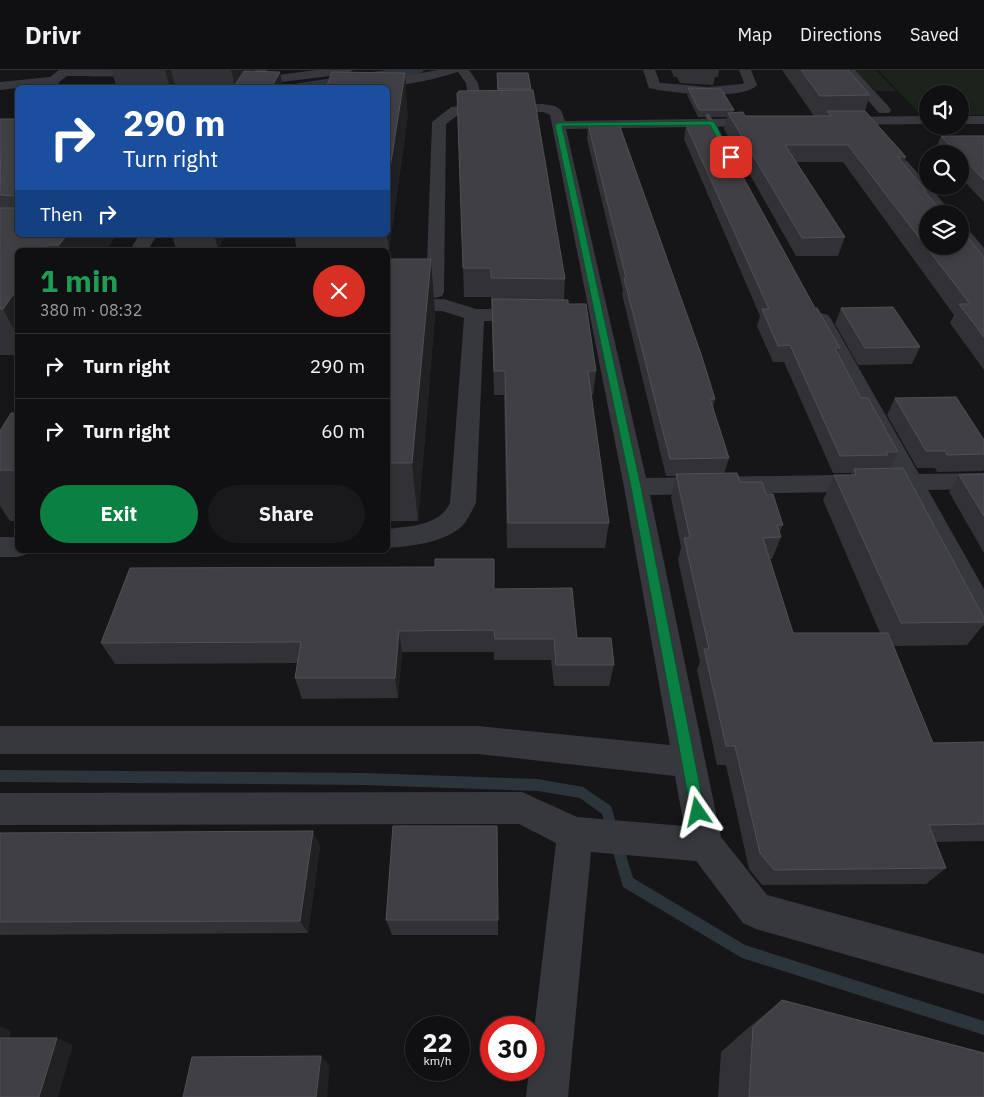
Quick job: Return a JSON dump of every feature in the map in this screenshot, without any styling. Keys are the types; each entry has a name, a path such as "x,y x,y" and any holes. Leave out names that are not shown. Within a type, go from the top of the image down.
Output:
{"street":[{"path":"0,86 59,77 170,70"},
{"path":"261,70 265,80 347,70"},
{"path":"378,85 453,70"},
{"path":"462,70 470,76 475,90 476,108"},
{"path":"650,70 654,85 661,87 731,90 746,89 751,86 745,70"},
{"path":"848,70 884,110"},
{"path":"409,80 410,94"},
{"path":"435,292 439,122 456,110 476,108 550,109 556,113 590,316 636,487 704,845 756,910 984,974"},
{"path":"827,122 919,120"},
{"path":"969,120 984,120"},
{"path":"865,121 877,135"},
{"path":"558,125 717,131 779,122"},
{"path":"889,150 937,205"},
{"path":"140,248 147,237"},
{"path":"969,242 984,259"},
{"path":"812,303 984,615"},
{"path":"390,306 444,305 474,315 552,316"},
{"path":"390,538 419,534 439,527 455,517 463,503 474,315"},
{"path":"636,487 984,481"},
{"path":"0,547 15,546"},
{"path":"0,740 478,740 688,762"},
{"path":"0,809 522,808 582,836 704,845"},
{"path":"547,1097 582,836"}],"shaded area":[{"path":"855,70 876,70 896,91 875,91"},
{"path":"878,70 984,70 984,115 969,115 969,85 919,85 919,113"}],"building":[{"path":"801,70 848,70 870,95 820,96"},
{"path":"244,71 280,72 273,85 235,85"},
{"path":"332,72 405,73 390,168 390,85 327,85"},
{"path":"497,73 528,73 531,89 498,89"},
{"path":"688,88 721,89 734,110 699,110"},
{"path":"533,90 565,279 491,278 491,268 463,268 457,93 459,91"},
{"path":"827,111 865,111 906,157 898,157 919,182 919,195 927,195 936,205 919,205 919,238 848,145 785,145 845,237 802,238 728,113 743,112 745,116 831,116"},
{"path":"706,115 709,115 815,308 817,308 840,348 835,348 861,398 868,398 898,452 886,452 888,455 840,456 790,345 778,346 762,309 769,309 686,125 712,125"},
{"path":"0,119 15,119 15,196 0,195"},
{"path":"588,124 619,124 701,354 715,399 710,399 729,458 670,459 624,278 626,278"},
{"path":"941,136 984,136 984,180 969,164 969,145 950,145"},
{"path":"0,208 15,208 15,237 65,237 59,245 48,245 46,248 15,248 15,292 3,309 0,309"},
{"path":"969,239 984,257 984,337 959,304 970,304 932,255 969,255"},
{"path":"390,259 431,259 412,463 390,463"},
{"path":"492,299 568,300 568,304 586,304 596,371 588,371 609,523 508,523 505,371 494,371"},
{"path":"893,307 920,347 865,348 841,308"},
{"path":"956,397 984,440 984,454 947,455 945,451 926,451 895,398"},
{"path":"11,413 15,413 15,470 0,470 0,431"},
{"path":"903,468 984,618 984,622 901,623 834,475 856,475 854,469"},
{"path":"737,473 740,482 762,482 766,494 773,494 783,525 777,525 781,537 763,538 793,633 888,633 933,743 984,742 984,824 929,825 946,868 774,870 760,853 735,746 726,746 704,649 709,649 684,538 690,538 676,474"},
{"path":"984,474 984,516 959,475"},
{"path":"435,559 494,559 494,589 572,588 577,638 611,638 614,665 556,665 554,639 495,639 494,630 399,631 395,678 295,678 301,642 101,643 130,568 435,567"},
{"path":"393,826 497,826 498,920 386,920"},
{"path":"313,831 300,921 0,922 0,833"},
{"path":"782,1000 984,1053 984,1097 749,1097 753,1027"},
{"path":"0,1038 57,1038 39,1097 0,1097"},
{"path":"321,1056 316,1097 183,1097 192,1057"}],"waterway":[{"path":"318,85 416,70"},
{"path":"0,776 364,779 538,785 583,793 607,810 628,882 742,951 984,1028"}],"route":[{"path":"698,812 636,487 558,125 712,123 731,157"}]}
